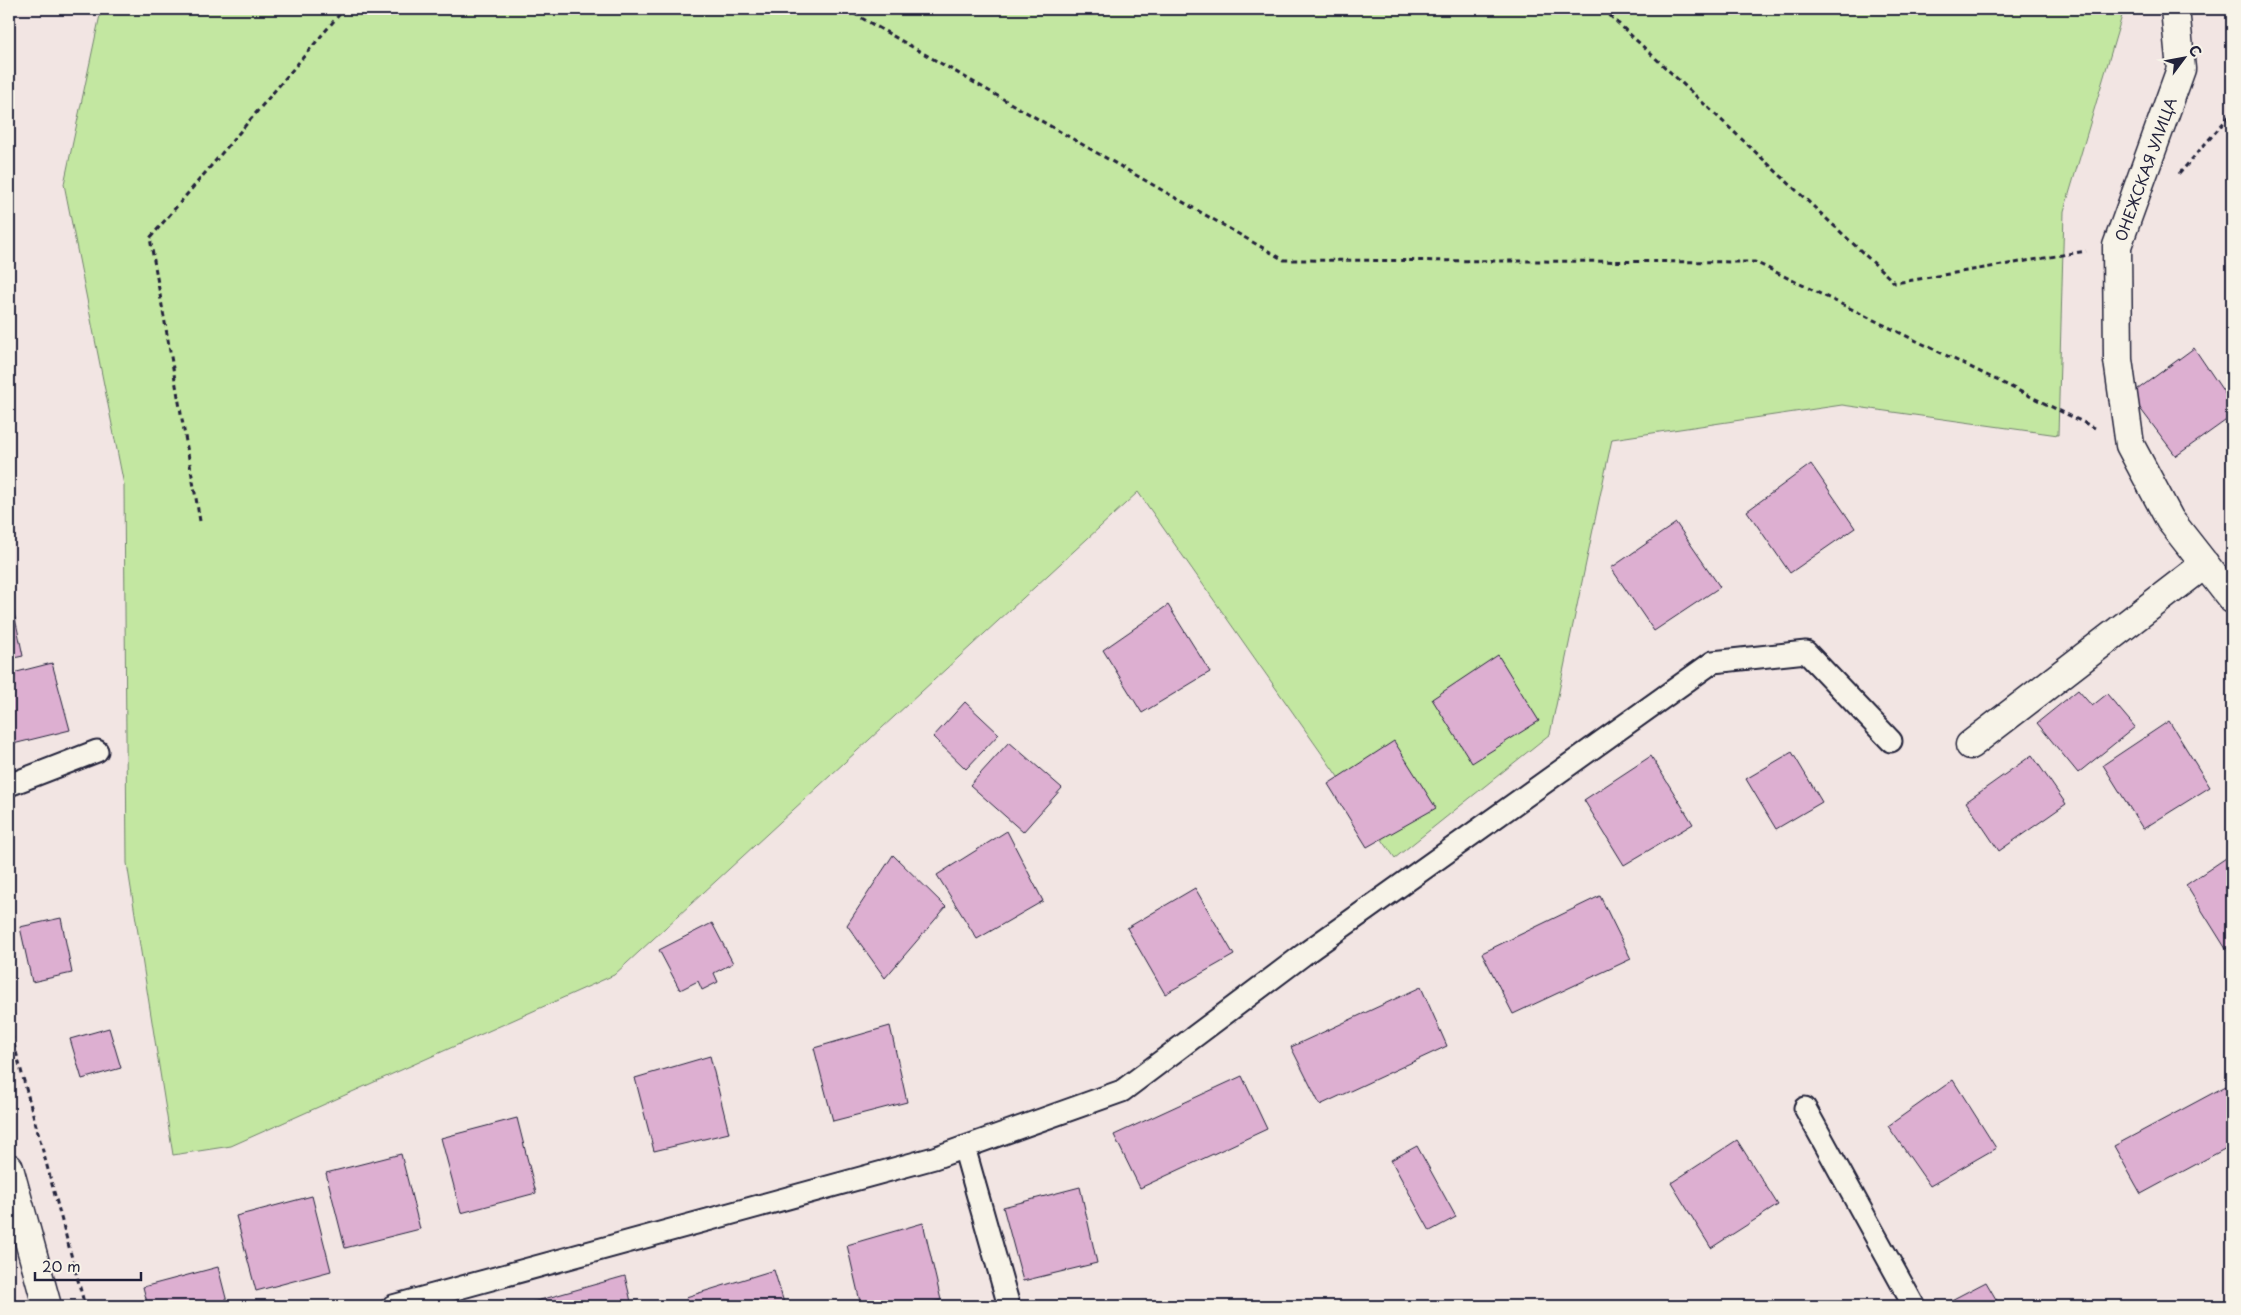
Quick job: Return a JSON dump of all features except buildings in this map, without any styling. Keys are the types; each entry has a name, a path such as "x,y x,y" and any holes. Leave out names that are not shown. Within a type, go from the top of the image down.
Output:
{"street":[{"name":"ОНЕЖСКАЯ УЛИЦА","path":"2175,9 2181,69 2117,246 2118,360 2130,445 2170,520 2232,599"},
{"path":"1970,745 2205,564"},
{"path":"9,1168 47,1306"}],"lane":[{"path":"393,1306 934,1158 1122,1091 1303,956 1713,662 1806,652 1890,741"},
{"path":"9,785 97,751"},
{"path":"1805,1108 1914,1306"},
{"path":"964,1147 1009,1306"}],"path":[{"path":"200,521 150,238 344,9"},
{"path":"846,9 1284,260 1755,262 2130,445"},
{"path":"1603,9 1895,283 2117,246"},
{"path":"2174,180 2232,114"},
{"path":"9,1026 85,1306"}],"green space":[{"path":"103,9 2124,9 2064,211 2058,435 1842,405 1612,439 1550,734 1395,858 1138,492 614,975 231,1146 173,1155 127,863 124,485 64,184 100,15"}]}
